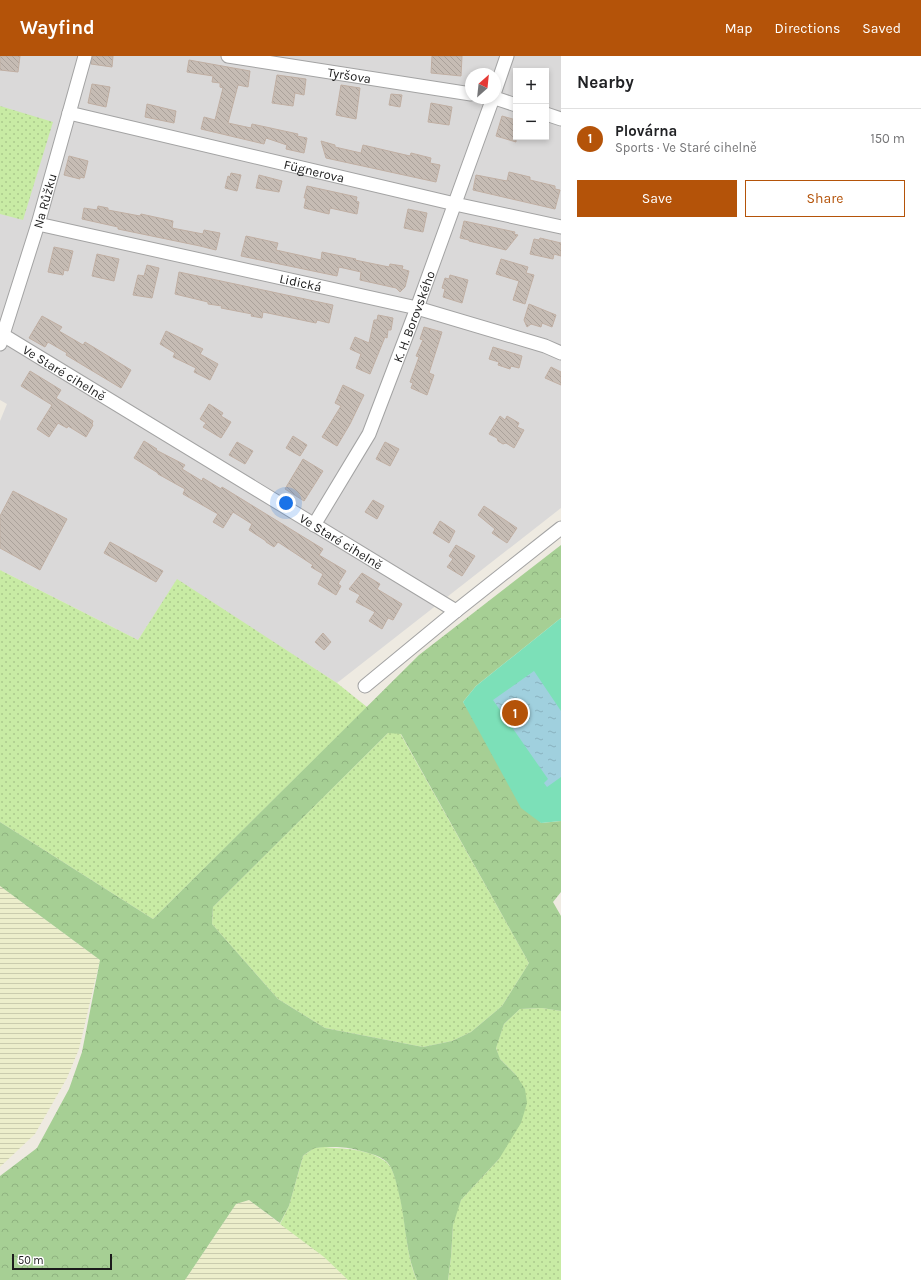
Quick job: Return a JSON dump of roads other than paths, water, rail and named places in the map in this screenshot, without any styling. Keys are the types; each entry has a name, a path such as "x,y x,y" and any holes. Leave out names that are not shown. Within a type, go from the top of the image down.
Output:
{"street":[{"name":"Na Růžku","path":"1,340 38,224 85,56"},
{"name":"Tyršova","path":"228,56 465,93"},
{"path":"501,72 506,56"},
{"path":"501,100 513,104"},
{"name":"K. H. Borovského","path":"314,525 369,434 492,104"},
{"name":"Fügnerova","path":"69,113 455,204 561,226"},
{"path":"549,115 561,119"},
{"name":"Lidická","path":"38,224 416,308 545,346 561,353"},
{"name":"Ve Staré cihelně","path":"1,340 314,525 456,611"},
{"path":"365,686 456,611 561,528"}],"water":[{"path":"534,671 561,711 561,777 547,787 544,783 548,779 493,700"}],"place":[{"name":"Plovárna","path":"515,713"}]}
